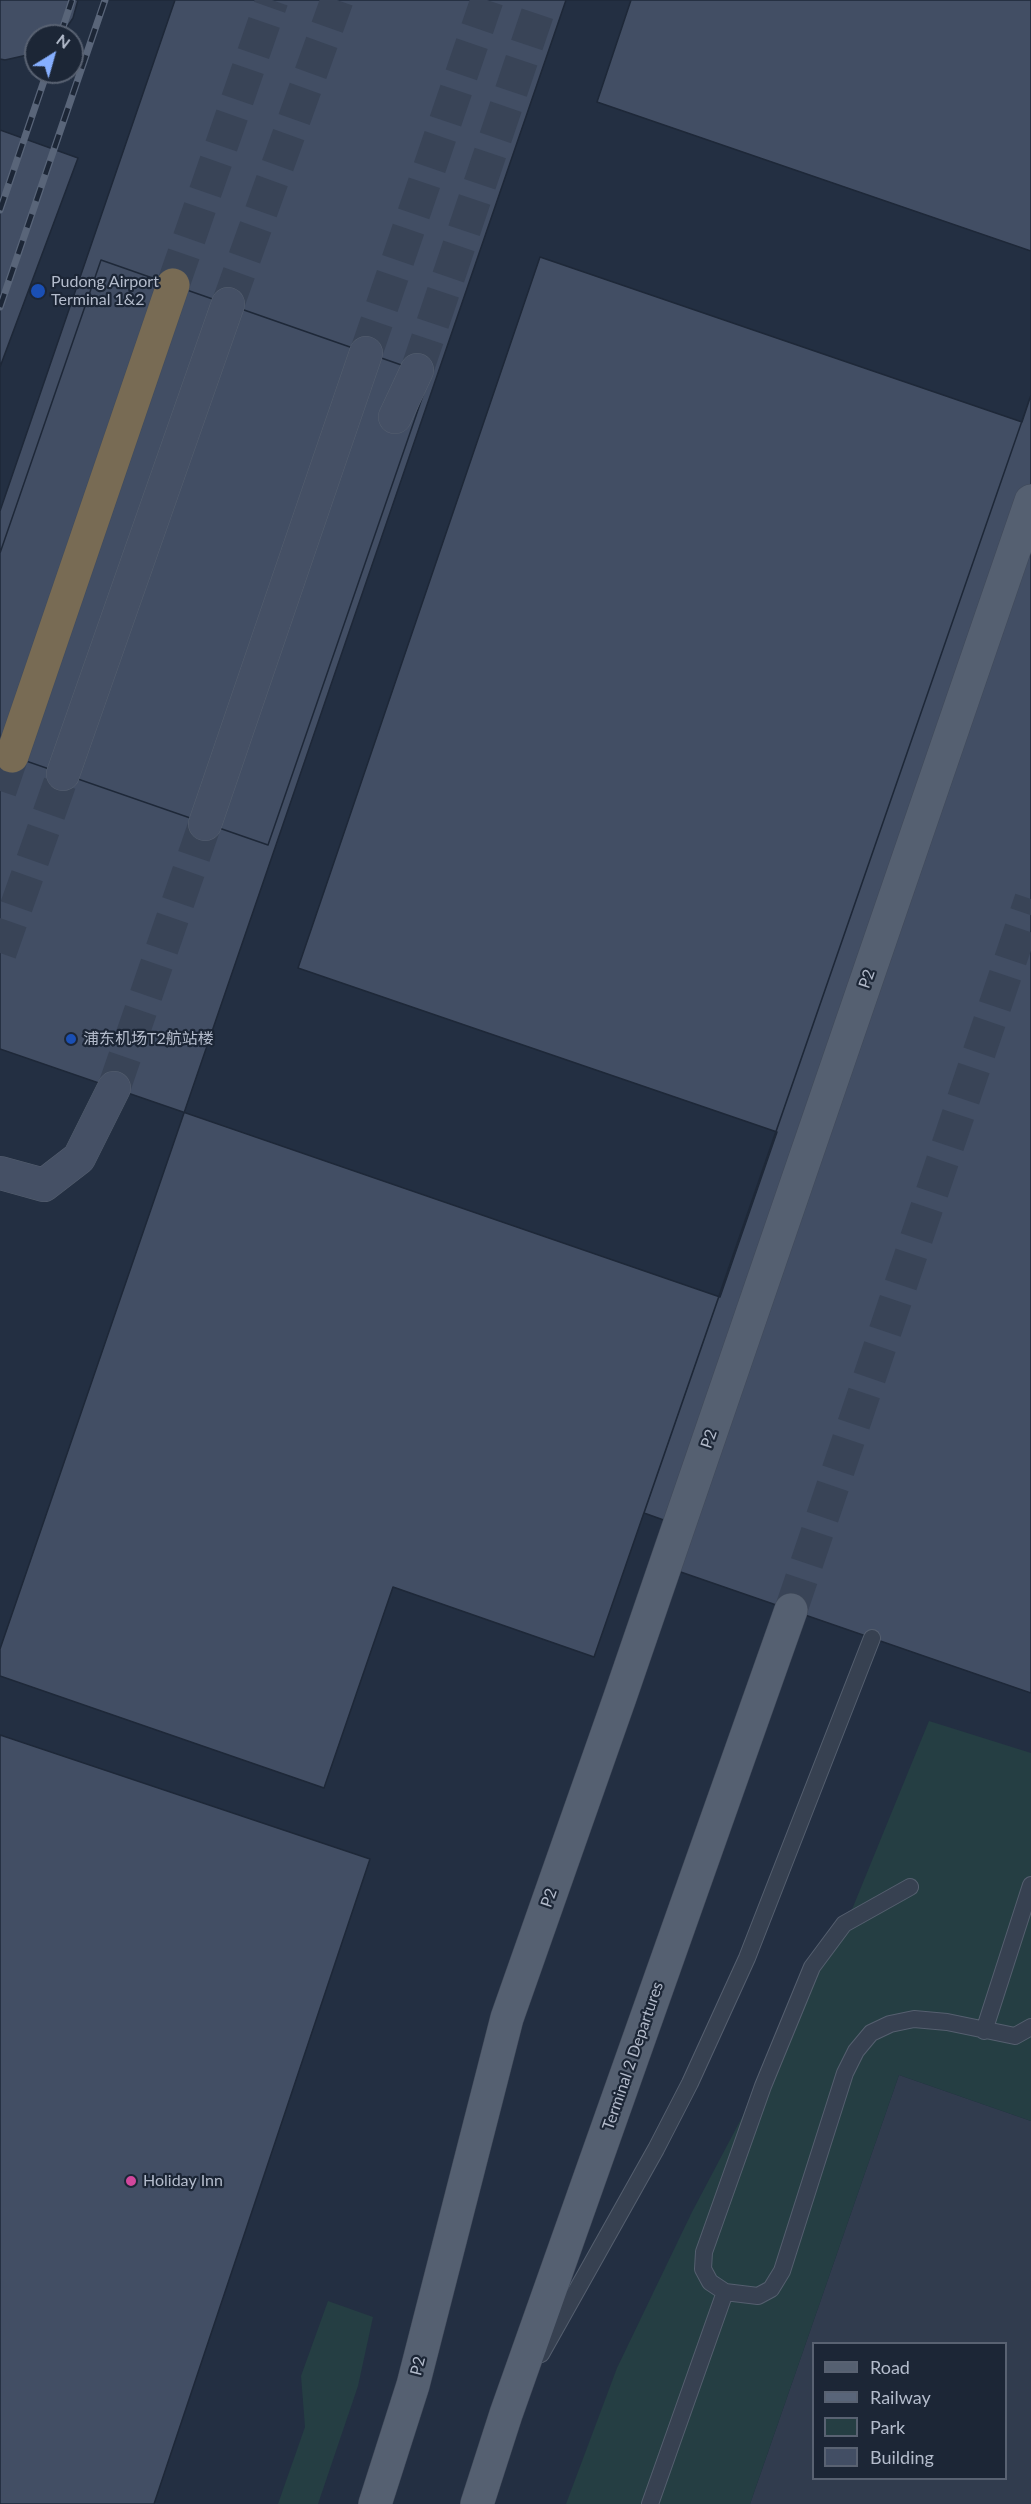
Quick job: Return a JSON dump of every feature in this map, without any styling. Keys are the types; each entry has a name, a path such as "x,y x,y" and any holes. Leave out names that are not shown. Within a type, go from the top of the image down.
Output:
{"highway":[{"path":"12,756 173,285"}],"main road":[{"name":"P2","path":"375,2504 413,2385 507,2018 620,1700 1031,501"},
{"name":"Terminal 2 Departures","path":"477,2504 506,2414 791,1610"}],"street":[{"path":"63,774 228,304"},
{"path":"205,824 366,352"},
{"path":"395,417 417,370"},
{"path":"0,1173 44,1185 79,1158 114,1088"}],"lane":[{"path":"506,2414 656,2149 690,2083 747,1958 872,1638"},
{"path":"984,2031 1031,1885"},
{"path":"910,1887 844,1924 812,1967 798,1996 704,2252 703,2269 710,2282 725,2292 758,2296 771,2289 782,2271 845,2073 856,2051 871,2033 890,2024 914,2019 947,2022 1015,2036 1031,2027"},
{"path":"650,2504 725,2292"}],"shaded area":[{"path":"899,2075 1031,2121 1031,2504 750,2504"}],"green space":[{"path":"929,1721 1031,1753 1031,2121 899,2075 750,2504 566,2504 617,2368 692,2212 853,1907"},
{"path":"328,2301 373,2317 358,2386 318,2504 278,2504 305,2427 301,2376"}],"building":[{"path":"0,0 631,0 597,102 1031,251 1031,395 1022,422 540,257 298,968 777,1132 720,1297 0,1049 0,752 268,845 430,375 101,260 0,553"},
{"name":"Pudong Airport Terminal 1&2","path":"0,0 175,0 0,511"},
{"path":"0,0 78,0 69,24 24,24 24,56 0,59"},
{"path":"566,0 1031,0 1031,395 594,1657 393,1587 324,1788 0,1676 0,1649"},
{"path":"0,130 78,158 0,367"},
{"path":"101,260 430,375 268,845 0,752 0,553"},
{"path":"1031,395 1031,1693 672,1569 686,1528 644,1513"},
{"name":"Holiday Inn","path":"0,1735 370,1859 154,2504 0,2504"}],"tunnel":[{"path":"173,285 272,0"},
{"path":"228,304 337,0"},
{"path":"366,353 487,0"},
{"path":"417,370 542,0"},
{"path":"0,791 12,756"},
{"path":"0,953 63,774"},
{"path":"114,1088 205,824"},
{"path":"791,1610 1031,899"}],"railway":[{"path":"64,24 72,0"},
{"path":"0,307 105,0"},
{"path":"0,210 43,84"}],"place":[{"name":"Pudong Airport Terminal 1&2","path":"38,291"},
{"name":"浦东机场T2航站楼","path":"71,1039"},
{"name":"Holiday Inn","path":"131,2181"}]}
